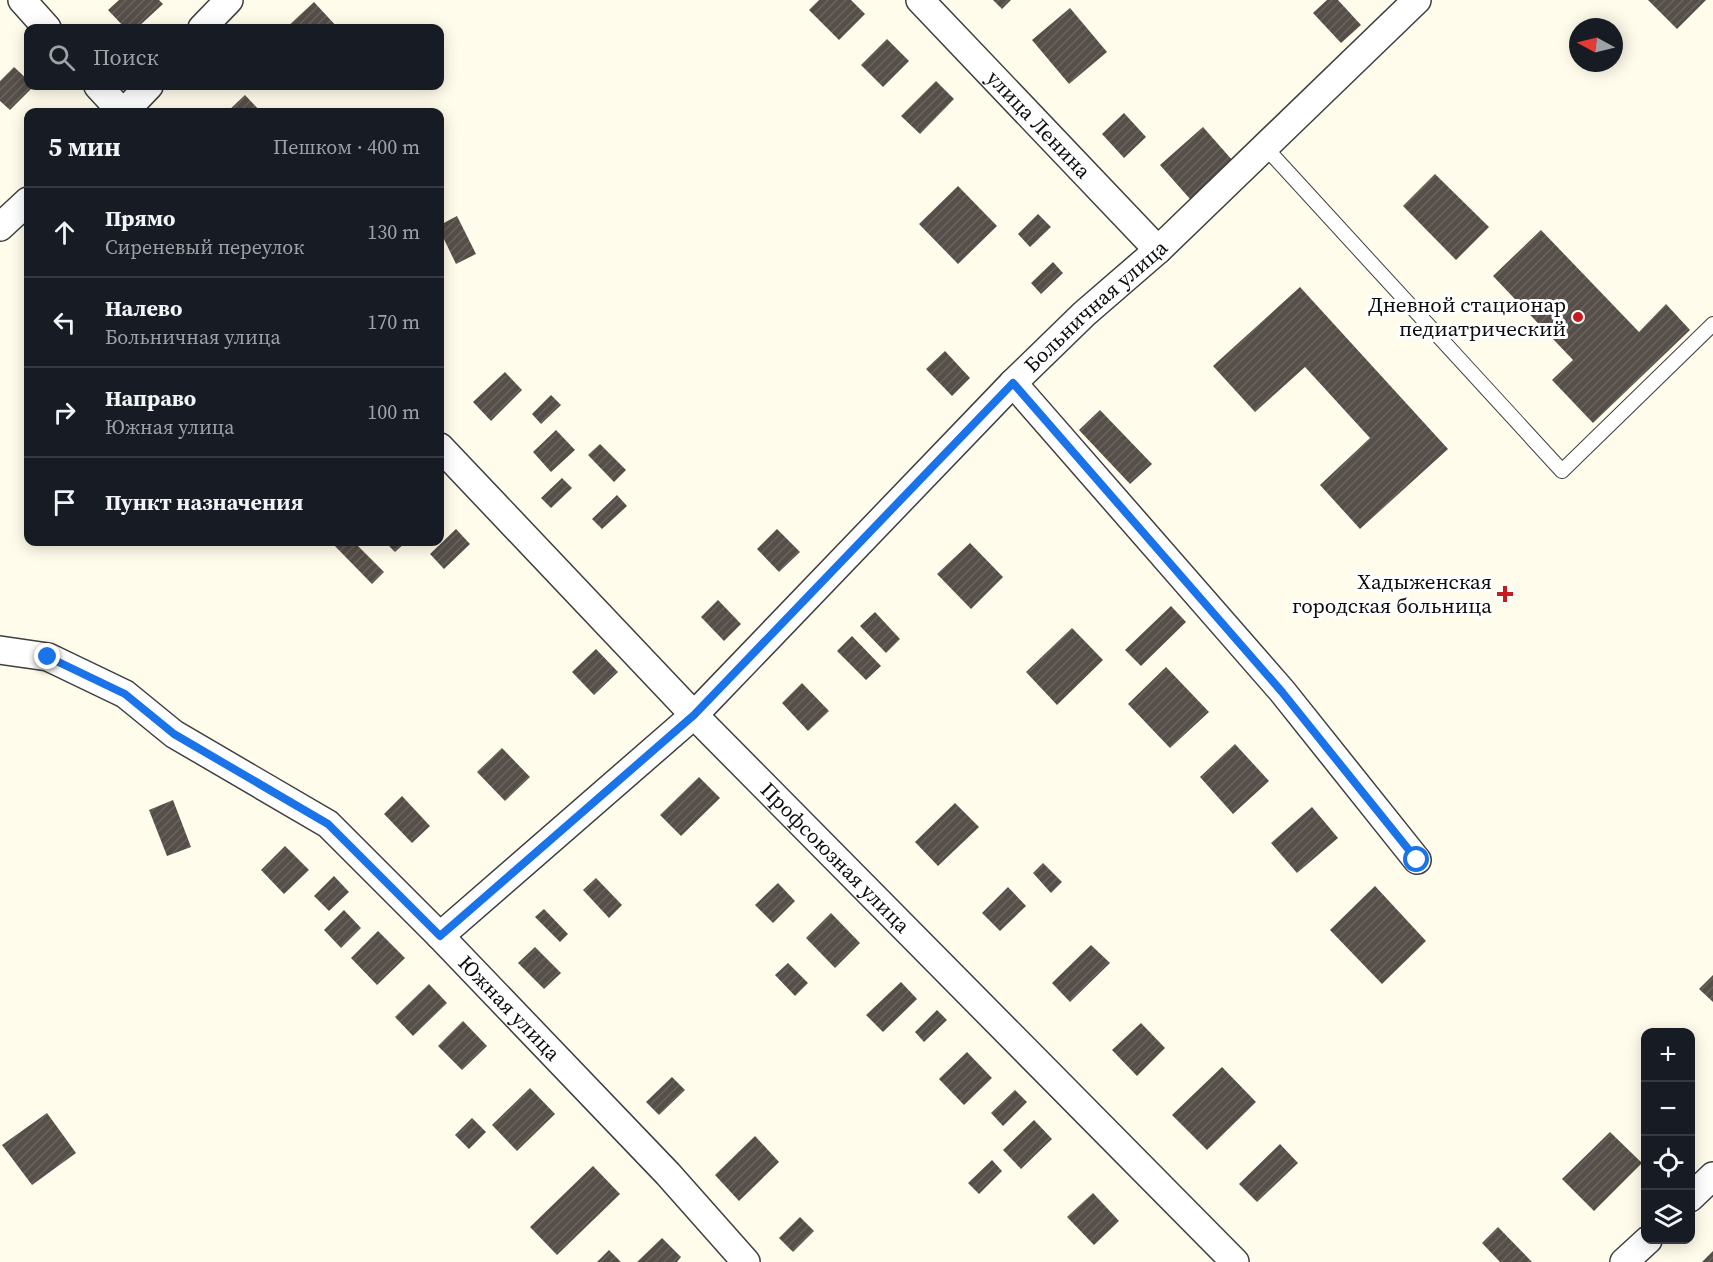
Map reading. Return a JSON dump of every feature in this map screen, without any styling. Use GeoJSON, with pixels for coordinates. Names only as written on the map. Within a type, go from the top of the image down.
{"type":"FeatureCollection","features":[{"type":"Feature","properties":{"kind":"street"},"geometry":{"type":"LineString","coordinates":[[22,0],[43,24]]}},
{"type":"Feature","properties":{"kind":"street"},"geometry":{"type":"LineString","coordinates":[[206,24],[229,0]]}},
{"type":"Feature","properties":{"kind":"street","name":"улица Ленина"},"geometry":{"type":"LineString","coordinates":[[920,0],[1158,250]]}},
{"type":"Feature","properties":{"kind":"street","name":"Больничная улица"},"geometry":{"type":"LineString","coordinates":[[440,936],[694,715],[1013,383],[1084,314],[1158,250],[1417,0]]}},
{"type":"Feature","properties":{"kind":"street"},"geometry":{"type":"LineString","coordinates":[[102,90],[119,108]]}},
{"type":"Feature","properties":{"kind":"street"},"geometry":{"type":"LineString","coordinates":[[127,108],[145,90]]}},
{"type":"Feature","properties":{"kind":"street"},"geometry":{"type":"LineString","coordinates":[[0,227],[24,205]]}},
{"type":"Feature","properties":{"kind":"street"},"geometry":{"type":"LineString","coordinates":[[1013,383],[1282,692],[1417,860]]}},
{"type":"Feature","properties":{"kind":"street","name":"Профсоюзная улица"},"geometry":{"type":"LineString","coordinates":[[444,451],[694,715],[1235,1262]]}},
{"type":"Feature","properties":{"kind":"street","name":"Южная улица"},"geometry":{"type":"LineString","coordinates":[[0,650],[48,657],[125,694],[174,734],[328,824],[440,936],[668,1174],[746,1262]]}},
{"type":"Feature","properties":{"kind":"street"},"geometry":{"type":"LineString","coordinates":[[1695,1193],[1713,1176]]}},
{"type":"Feature","properties":{"kind":"street"},"geometry":{"type":"LineString","coordinates":[[1624,1262],[1643,1244]]}},
{"type":"Feature","properties":{"kind":"lane"},"geometry":{"type":"LineString","coordinates":[[1265,147],[1562,471],[1713,324]]}},
{"type":"Feature","properties":{"kind":"building"},"geometry":{"type":"Polygon","coordinates":[[[119,0],[159,0],[163,4],[141,24],[121,24],[108,10],[119,0]]]}},
{"type":"Feature","properties":{"kind":"building"},"geometry":{"type":"Polygon","coordinates":[[[819,0],[851,0],[865,14],[839,40],[809,10],[819,0]]]}},
{"type":"Feature","properties":{"kind":"building"},"geometry":{"type":"Polygon","coordinates":[[[993,0],[1011,0],[1002,9],[993,0]]]}},
{"type":"Feature","properties":{"kind":"building"},"geometry":{"type":"Polygon","coordinates":[[[1327,0],[1338,0],[1361,25],[1341,43],[1313,13],[1327,0]]]}},
{"type":"Feature","properties":{"kind":"building"},"geometry":{"type":"Polygon","coordinates":[[[1648,0],[1706,0],[1677,29],[1648,0]]]}},
{"type":"Feature","properties":{"kind":"building"},"geometry":{"type":"Polygon","coordinates":[[[314,2],[334,24],[290,24],[314,2]]]}},
{"type":"Feature","properties":{"kind":"building"},"geometry":{"type":"Polygon","coordinates":[[[1070,8],[1107,52],[1069,84],[1032,40],[1070,8]]]}},
{"type":"Feature","properties":{"kind":"building"},"geometry":{"type":"Polygon","coordinates":[[[887,39],[909,61],[883,87],[861,65],[887,39]]]}},
{"type":"Feature","properties":{"kind":"building"},"geometry":{"type":"Polygon","coordinates":[[[14,67],[24,76],[24,90],[30,90],[10,110],[0,101],[0,81],[14,67]]]}},
{"type":"Feature","properties":{"kind":"building"},"geometry":{"type":"Polygon","coordinates":[[[936,81],[954,99],[920,134],[901,116],[936,81]]]}},
{"type":"Feature","properties":{"kind":"building"},"geometry":{"type":"Polygon","coordinates":[[[245,95],[257,108],[231,108],[245,95]]]}},
{"type":"Feature","properties":{"kind":"building"},"geometry":{"type":"Polygon","coordinates":[[[1124,113],[1146,137],[1124,158],[1102,134],[1124,113]]]}},
{"type":"Feature","properties":{"kind":"building"},"geometry":{"type":"Polygon","coordinates":[[[1203,127],[1233,161],[1190,199],[1160,165],[1203,127]]]}},
{"type":"Feature","properties":{"kind":"building"},"geometry":{"type":"Polygon","coordinates":[[[1435,174],[1489,227],[1456,260],[1403,206],[1435,174]]]}},
{"type":"Feature","properties":{"kind":"building"},"geometry":{"type":"Polygon","coordinates":[[[958,186],[997,226],[958,264],[919,224],[958,186]]]}},
{"type":"Feature","properties":{"kind":"building"},"geometry":{"type":"Polygon","coordinates":[[[1038,214],[1051,227],[1030,247],[1018,234],[1038,214]]]}},
{"type":"Feature","properties":{"kind":"building"},"geometry":{"type":"Polygon","coordinates":[[[457,216],[476,254],[456,264],[444,239],[444,223],[457,216]]]}},
{"type":"Feature","properties":{"kind":"building","name":"Дневной стационар педиатрический"},"geometry":{"type":"Polygon","coordinates":[[[1541,230],[1639,332],[1666,304],[1690,330],[1593,423],[1552,380],[1573,360],[1493,276],[1541,230]]]}},
{"type":"Feature","properties":{"kind":"building"},"geometry":{"type":"Polygon","coordinates":[[[1053,262],[1063,273],[1041,294],[1031,283],[1053,262]]]}},
{"type":"Feature","properties":{"kind":"building"},"geometry":{"type":"Polygon","coordinates":[[[1300,287],[1448,449],[1360,529],[1320,485],[1370,438],[1305,367],[1255,412],[1213,366],[1300,287]]]}},
{"type":"Feature","properties":{"kind":"building"},"geometry":{"type":"Polygon","coordinates":[[[945,351],[970,378],[952,396],[926,369],[945,351]]]}},
{"type":"Feature","properties":{"kind":"building"},"geometry":{"type":"Polygon","coordinates":[[[505,372],[522,390],[491,421],[473,402],[505,372]]]}},
{"type":"Feature","properties":{"kind":"building"},"geometry":{"type":"Polygon","coordinates":[[[551,395],[561,405],[541,424],[532,414],[551,395]]]}},
{"type":"Feature","properties":{"kind":"building"},"geometry":{"type":"Polygon","coordinates":[[[1100,410],[1152,464],[1130,484],[1079,430],[1100,410]]]}},
{"type":"Feature","properties":{"kind":"building"},"geometry":{"type":"Polygon","coordinates":[[[556,430],[575,450],[551,472],[533,452],[556,430]]]}},
{"type":"Feature","properties":{"kind":"building"},"geometry":{"type":"Polygon","coordinates":[[[600,444],[626,470],[614,482],[588,455],[600,444]]]}},
{"type":"Feature","properties":{"kind":"building"},"geometry":{"type":"Polygon","coordinates":[[[562,478],[572,488],[551,508],[541,498],[562,478]]]}},
{"type":"Feature","properties":{"kind":"building"},"geometry":{"type":"Polygon","coordinates":[[[617,495],[627,506],[602,529],[592,519],[617,495]]]}},
{"type":"Feature","properties":{"kind":"building"},"geometry":{"type":"Polygon","coordinates":[[[456,529],[470,544],[444,569],[430,554],[438,546],[444,546],[444,541],[456,529]]]}},
{"type":"Feature","properties":{"kind":"building"},"geometry":{"type":"Polygon","coordinates":[[[777,529],[800,552],[779,572],[757,549],[777,529]]]}},
{"type":"Feature","properties":{"kind":"building"},"geometry":{"type":"Polygon","coordinates":[[[970,543],[1003,577],[971,609],[937,574],[970,543]]]}},
{"type":"Feature","properties":{"kind":"building"},"geometry":{"type":"Polygon","coordinates":[[[335,546],[358,546],[384,572],[372,584],[335,546]]]}},
{"type":"Feature","properties":{"kind":"building"},"geometry":{"type":"Polygon","coordinates":[[[389,546],[402,546],[395,552],[389,546]]]}},
{"type":"Feature","properties":{"kind":"building"},"geometry":{"type":"Polygon","coordinates":[[[718,600],[741,624],[724,641],[701,617],[718,600]]]}},
{"type":"Feature","properties":{"kind":"building"},"geometry":{"type":"Polygon","coordinates":[[[1171,606],[1186,622],[1141,666],[1125,650],[1171,606]]]}},
{"type":"Feature","properties":{"kind":"building"},"geometry":{"type":"Polygon","coordinates":[[[875,612],[900,639],[886,653],[860,626],[875,612]]]}},
{"type":"Feature","properties":{"kind":"building"},"geometry":{"type":"Polygon","coordinates":[[[1072,628],[1103,660],[1057,705],[1026,672],[1072,628]]]}},
{"type":"Feature","properties":{"kind":"building"},"geometry":{"type":"Polygon","coordinates":[[[852,636],[881,666],[866,680],[837,651],[852,636]]]}},
{"type":"Feature","properties":{"kind":"building"},"geometry":{"type":"Polygon","coordinates":[[[596,649],[618,672],[594,695],[572,672],[596,649]]]}},
{"type":"Feature","properties":{"kind":"building"},"geometry":{"type":"Polygon","coordinates":[[[1166,667],[1209,712],[1170,748],[1128,704],[1166,667]]]}},
{"type":"Feature","properties":{"kind":"building"},"geometry":{"type":"Polygon","coordinates":[[[802,683],[829,711],[808,731],[782,703],[802,683]]]}},
{"type":"Feature","properties":{"kind":"building"},"geometry":{"type":"Polygon","coordinates":[[[1235,744],[1269,781],[1233,814],[1200,777],[1235,744]]]}},
{"type":"Feature","properties":{"kind":"building"},"geometry":{"type":"Polygon","coordinates":[[[502,748],[530,777],[505,801],[477,772],[502,748]]]}},
{"type":"Feature","properties":{"kind":"building"},"geometry":{"type":"Polygon","coordinates":[[[699,777],[720,798],[681,836],[660,815],[699,777]]]}},
{"type":"Feature","properties":{"kind":"building"},"geometry":{"type":"Polygon","coordinates":[[[402,796],[430,826],[412,843],[384,814],[402,796]]]}},
{"type":"Feature","properties":{"kind":"building"},"geometry":{"type":"Polygon","coordinates":[[[173,800],[191,847],[167,856],[149,810],[173,800]]]}},
{"type":"Feature","properties":{"kind":"building"},"geometry":{"type":"Polygon","coordinates":[[[955,803],[979,827],[938,866],[915,842],[955,803]]]}},
{"type":"Feature","properties":{"kind":"building"},"geometry":{"type":"Polygon","coordinates":[[[1312,807],[1338,838],[1297,873],[1271,843],[1312,807]]]}},
{"type":"Feature","properties":{"kind":"building"},"geometry":{"type":"Polygon","coordinates":[[[285,846],[309,870],[284,894],[261,870],[285,846]]]}},
{"type":"Feature","properties":{"kind":"building"},"geometry":{"type":"Polygon","coordinates":[[[1043,863],[1062,882],[1051,893],[1033,873],[1043,863]]]}},
{"type":"Feature","properties":{"kind":"building"},"geometry":{"type":"Polygon","coordinates":[[[334,876],[349,892],[329,911],[314,896],[334,876]]]}},
{"type":"Feature","properties":{"kind":"building"},"geometry":{"type":"Polygon","coordinates":[[[596,878],[622,905],[609,918],[583,890],[596,878]]]}},
{"type":"Feature","properties":{"kind":"building"},"geometry":{"type":"Polygon","coordinates":[[[778,883],[795,901],[773,923],[755,905],[778,883]]]}},
{"type":"Feature","properties":{"kind":"building"},"geometry":{"type":"Polygon","coordinates":[[[1375,886],[1426,941],[1382,984],[1330,930],[1375,886]]]}},
{"type":"Feature","properties":{"kind":"building"},"geometry":{"type":"Polygon","coordinates":[[[1008,887],[1026,906],[1000,931],[982,913],[1008,887]]]}},
{"type":"Feature","properties":{"kind":"building"},"geometry":{"type":"Polygon","coordinates":[[[544,909],[568,934],[560,942],[535,917],[544,909]]]}},
{"type":"Feature","properties":{"kind":"building"},"geometry":{"type":"Polygon","coordinates":[[[344,910],[361,928],[341,948],[324,930],[344,910]]]}},
{"type":"Feature","properties":{"kind":"building"},"geometry":{"type":"Polygon","coordinates":[[[831,913],[860,943],[835,968],[806,938],[831,913]]]}},
{"type":"Feature","properties":{"kind":"building"},"geometry":{"type":"Polygon","coordinates":[[[378,931],[405,958],[377,985],[351,958],[378,931]]]}},
{"type":"Feature","properties":{"kind":"building"},"geometry":{"type":"Polygon","coordinates":[[[1091,945],[1110,963],[1070,1002],[1052,983],[1091,945]]]}},
{"type":"Feature","properties":{"kind":"building"},"geometry":{"type":"Polygon","coordinates":[[[535,947],[561,973],[544,989],[518,963],[535,947]]]}},
{"type":"Feature","properties":{"kind":"building"},"geometry":{"type":"Polygon","coordinates":[[[788,963],[808,983],[795,996],[775,975],[788,963]]]}},
{"type":"Feature","properties":{"kind":"building"},"geometry":{"type":"Polygon","coordinates":[[[1713,975],[1713,1002],[1699,989],[1713,975]]]}},
{"type":"Feature","properties":{"kind":"building"},"geometry":{"type":"Polygon","coordinates":[[[901,982],[917,999],[883,1032],[866,1015],[901,982]]]}},
{"type":"Feature","properties":{"kind":"building"},"geometry":{"type":"Polygon","coordinates":[[[429,984],[447,1003],[413,1036],[395,1017],[429,984]]]}},
{"type":"Feature","properties":{"kind":"building"},"geometry":{"type":"Polygon","coordinates":[[[937,1010],[947,1020],[924,1042],[915,1032],[937,1010]]]}},
{"type":"Feature","properties":{"kind":"building"},"geometry":{"type":"Polygon","coordinates":[[[463,1021],[487,1046],[462,1070],[438,1046],[463,1021]]]}},
{"type":"Feature","properties":{"kind":"building"},"geometry":{"type":"Polygon","coordinates":[[[1141,1023],[1165,1048],[1137,1076],[1112,1050],[1141,1023]]]}},
{"type":"Feature","properties":{"kind":"building"},"geometry":{"type":"Polygon","coordinates":[[[967,1052],[992,1078],[964,1105],[939,1079],[967,1052]]]}},
{"type":"Feature","properties":{"kind":"building"},"geometry":{"type":"Polygon","coordinates":[[[1222,1067],[1256,1102],[1207,1150],[1172,1115],[1222,1067]]]}},
{"type":"Feature","properties":{"kind":"building"},"geometry":{"type":"Polygon","coordinates":[[[672,1077],[685,1090],[659,1115],[646,1102],[672,1077]]]}},
{"type":"Feature","properties":{"kind":"building"},"geometry":{"type":"Polygon","coordinates":[[[530,1088],[555,1114],[517,1151],[492,1125],[530,1088]]]}},
{"type":"Feature","properties":{"kind":"building"},"geometry":{"type":"Polygon","coordinates":[[[1015,1090],[1027,1102],[1003,1126],[991,1113],[1015,1090]]]}},
{"type":"Feature","properties":{"kind":"building"},"geometry":{"type":"Polygon","coordinates":[[[47,1113],[76,1153],[32,1185],[2,1145],[47,1113]]]}},
{"type":"Feature","properties":{"kind":"building"},"geometry":{"type":"Polygon","coordinates":[[[472,1118],[486,1132],[469,1149],[455,1135],[472,1118]]]}},
{"type":"Feature","properties":{"kind":"building"},"geometry":{"type":"Polygon","coordinates":[[[1034,1120],[1052,1139],[1021,1169],[1003,1150],[1034,1120]]]}},
{"type":"Feature","properties":{"kind":"building"},"geometry":{"type":"Polygon","coordinates":[[[1610,1132],[1641,1162],[1594,1211],[1562,1179],[1610,1132]]]}},
{"type":"Feature","properties":{"kind":"building"},"geometry":{"type":"Polygon","coordinates":[[[755,1136],[779,1162],[739,1201],[715,1175],[755,1136]]]}},
{"type":"Feature","properties":{"kind":"building"},"geometry":{"type":"Polygon","coordinates":[[[1280,1144],[1298,1163],[1257,1202],[1239,1184],[1280,1144]]]}},
{"type":"Feature","properties":{"kind":"building"},"geometry":{"type":"Polygon","coordinates":[[[992,1160],[1002,1171],[979,1194],[968,1183],[992,1160]]]}},
{"type":"Feature","properties":{"kind":"building"},"geometry":{"type":"Polygon","coordinates":[[[593,1166],[620,1194],[557,1255],[530,1227],[593,1166]]]}},
{"type":"Feature","properties":{"kind":"building"},"geometry":{"type":"Polygon","coordinates":[[[1093,1193],[1119,1221],[1094,1245],[1067,1217],[1093,1193]]]}},
{"type":"Feature","properties":{"kind":"building"},"geometry":{"type":"Polygon","coordinates":[[[800,1217],[814,1231],[793,1252],[779,1238],[800,1217]]]}},
{"type":"Feature","properties":{"kind":"building"},"geometry":{"type":"Polygon","coordinates":[[[1498,1227],[1532,1262],[1500,1262],[1482,1243],[1498,1227]]]}},
{"type":"Feature","properties":{"kind":"building"},"geometry":{"type":"Polygon","coordinates":[[[662,1238],[681,1257],[677,1262],[637,1262],[662,1238]]]}},
{"type":"Feature","properties":{"kind":"building"},"geometry":{"type":"Polygon","coordinates":[[[609,1250],[621,1262],[597,1262],[609,1250]]]}},
{"type":"Feature","properties":{"kind":"building"},"geometry":{"type":"Polygon","coordinates":[[[1713,1251],[1713,1262],[1702,1262],[1713,1251]]]}},
{"type":"Feature","properties":{"kind":"place","name":"Дневной стационар педиатрический"},"geometry":{"type":"Point","coordinates":[1578,317]}},
{"type":"Feature","properties":{"kind":"place","name":"Хадыженская городская больница"},"geometry":{"type":"Point","coordinates":[1505,594]}},
{"type":"Feature","properties":{"kind":"route"},"geometry":{"type":"LineString","coordinates":[[48,657],[125,694],[174,734],[328,824],[440,936],[694,715],[1013,383],[1282,692],[1417,860]]}}]}
